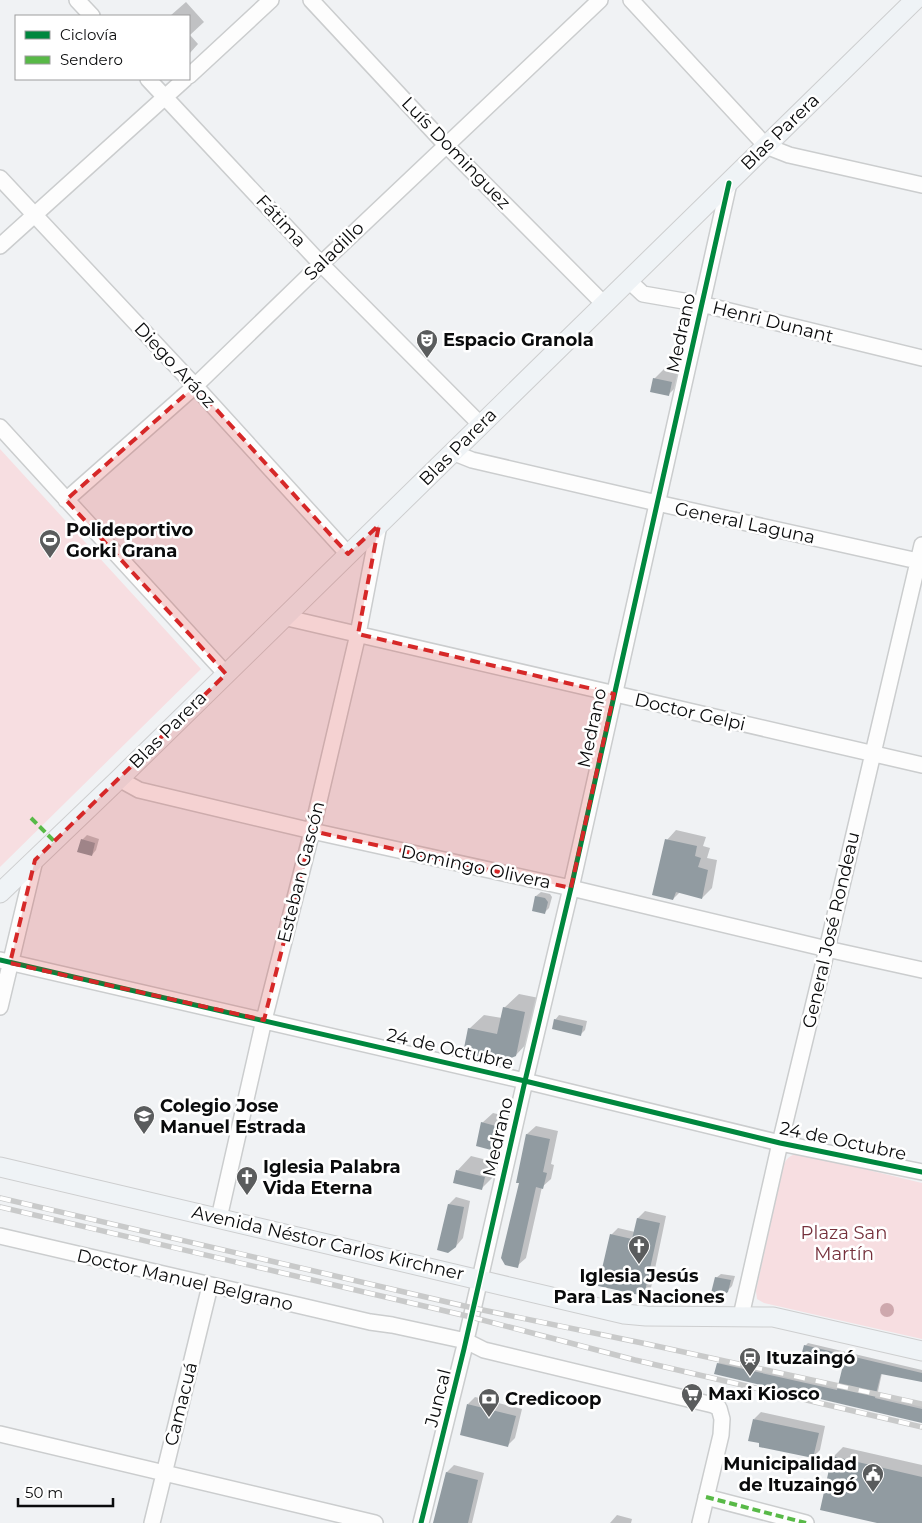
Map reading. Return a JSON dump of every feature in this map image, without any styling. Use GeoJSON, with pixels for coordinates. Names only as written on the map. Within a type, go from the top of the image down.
{"type":"FeatureCollection","features":[{"type":"Feature","properties":{"kind":"main road","name":"Blas Parera"},"geometry":{"type":"LineString","coordinates":[[0,893],[119,779],[915,0]]}},
{"type":"Feature","properties":{"kind":"main road","name":"Avenida Néstor Carlos Kirchner"},"geometry":{"type":"LineString","coordinates":[[0,1167],[624,1314],[646,1316],[773,1317],[922,1351]]}},
{"type":"Feature","properties":{"kind":"street"},"geometry":{"type":"LineString","coordinates":[[77,0],[91,15]]}},
{"type":"Feature","properties":{"kind":"street"},"geometry":{"type":"LineString","coordinates":[[190,75],[270,0]]}},
{"type":"Feature","properties":{"kind":"street","name":"Luís Dominguez"},"geometry":{"type":"LineString","coordinates":[[311,0],[446,145],[604,304]]}},
{"type":"Feature","properties":{"kind":"street","name":"Saladillo"},"geometry":{"type":"LineString","coordinates":[[66,500],[194,386],[600,0]]}},
{"type":"Feature","properties":{"kind":"street"},"geometry":{"type":"LineString","coordinates":[[631,0],[766,146],[789,154],[922,185]]}},
{"type":"Feature","properties":{"kind":"street","name":"Fátima"},"geometry":{"type":"LineString","coordinates":[[149,80],[321,264],[480,424]]}},
{"type":"Feature","properties":{"kind":"street"},"geometry":{"type":"LineString","coordinates":[[0,246],[184,80]]}},
{"type":"Feature","properties":{"kind":"street","name":"Diego Aráoz"},"geometry":{"type":"LineString","coordinates":[[0,178],[348,554]]}},
{"type":"Feature","properties":{"kind":"street","name":"Medrano"},"geometry":{"type":"LineString","coordinates":[[479,1279],[571,888],[729,182]]}},
{"type":"Feature","properties":{"kind":"street","name":"Henri Dunant"},"geometry":{"type":"LineString","coordinates":[[628,280],[643,294],[701,304],[922,358]]}},
{"type":"Feature","properties":{"kind":"street"},"geometry":{"type":"LineString","coordinates":[[0,428],[226,674]]}},
{"type":"Feature","properties":{"kind":"street","name":"General Laguna"},"geometry":{"type":"LineString","coordinates":[[452,452],[472,460],[657,504],[920,562]]}},
{"type":"Feature","properties":{"kind":"street","name":"Esteban Gascón"},"geometry":{"type":"LineString","coordinates":[[219,1218],[264,1020],[312,831],[358,634],[379,525]]}},
{"type":"Feature","properties":{"kind":"street","name":"General José Rondeau"},"geometry":{"type":"LineString","coordinates":[[741,1316],[780,1143],[920,562],[922,545]]}},
{"type":"Feature","properties":{"kind":"street","name":"Doctor Gelpi"},"geometry":{"type":"LineString","coordinates":[[283,617],[922,765]]}},
{"type":"Feature","properties":{"kind":"street","name":"Domingo Olivera"},"geometry":{"type":"LineString","coordinates":[[119,779],[139,790],[312,831],[571,888],[827,950],[922,970]]}},
{"type":"Feature","properties":{"kind":"street"},"geometry":{"type":"LineString","coordinates":[[0,1007],[5,962],[35,860]]}},
{"type":"Feature","properties":{"kind":"street","name":"24 de Octubre"},"geometry":{"type":"LineString","coordinates":[[5,962],[264,1020],[780,1143],[922,1172]]}},
{"type":"Feature","properties":{"kind":"street","name":"Doctor Manuel Belgrano"},"geometry":{"type":"LineString","coordinates":[[0,1236],[210,1286],[370,1322],[392,1325],[484,1350],[713,1405],[719,1408],[722,1419],[706,1497]]}},
{"type":"Feature","properties":{"kind":"street","name":"Juncal"},"geometry":{"type":"LineString","coordinates":[[421,1523],[465,1345],[479,1279]]}},
{"type":"Feature","properties":{"kind":"street","name":"Camacuá"},"geometry":{"type":"LineString","coordinates":[[152,1523],[210,1286]]}},
{"type":"Feature","properties":{"kind":"street"},"geometry":{"type":"LineString","coordinates":[[0,1434],[375,1523]]}},
{"type":"Feature","properties":{"kind":"street"},"geometry":{"type":"LineString","coordinates":[[700,1523],[706,1497],[806,1523]]}},
{"type":"Feature","properties":{"kind":"highlighted area"},"geometry":{"type":"Polygon","coordinates":[[[195,386],[348,554],[379,525],[358,634],[614,694],[571,888],[312,831],[264,1020],[10,963],[35,860],[226,674],[66,500],[195,386]]]}},
{"type":"Feature","properties":{"kind":"green space","name":"Polideportivo Gorki Grana"},"geometry":{"type":"Polygon","coordinates":[[[0,449],[201,669],[0,867],[0,449]]]}},
{"type":"Feature","properties":{"kind":"green space","name":"Plaza San Martín"},"geometry":{"type":"Polygon","coordinates":[[[802,1154],[922,1183],[922,1339],[764,1303],[757,1299],[756,1291],[782,1169],[790,1156],[802,1154]]]}},
{"type":"Feature","properties":{"kind":"shaded area"},"geometry":{"type":"Polygon","coordinates":[[[884,1303],[890,1303],[894,1310],[890,1317],[884,1317],[880,1313],[880,1307],[884,1303]]]}},
{"type":"Feature","properties":{"kind":"building"},"geometry":{"type":"Polygon","coordinates":[[[653,378],[672,382],[669,396],[650,392],[653,378]]]}},
{"type":"Feature","properties":{"kind":"building"},"geometry":{"type":"Polygon","coordinates":[[[81,839],[95,843],[92,856],[77,852],[81,839]]]}},
{"type":"Feature","properties":{"kind":"building"},"geometry":{"type":"Polygon","coordinates":[[[665,839],[697,846],[695,856],[701,858],[698,867],[708,870],[702,899],[676,892],[673,900],[652,895],[665,839]]]}},
{"type":"Feature","properties":{"kind":"building"},"geometry":{"type":"Polygon","coordinates":[[[535,896],[545,898],[548,902],[545,914],[532,911],[535,896]]]}},
{"type":"Feature","properties":{"kind":"building"},"geometry":{"type":"Polygon","coordinates":[[[503,1007],[525,1012],[516,1056],[504,1061],[463,1053],[468,1028],[497,1034],[503,1007]]]}},
{"type":"Feature","properties":{"kind":"building"},"geometry":{"type":"Polygon","coordinates":[[[554,1019],[583,1026],[581,1036],[552,1029],[554,1019]]]}},
{"type":"Feature","properties":{"kind":"building"},"geometry":{"type":"Polygon","coordinates":[[[481,1122],[496,1126],[491,1150],[476,1146],[481,1122]]]}},
{"type":"Feature","properties":{"kind":"building"},"geometry":{"type":"Polygon","coordinates":[[[526,1134],[550,1139],[543,1172],[547,1173],[543,1189],[536,1187],[518,1268],[505,1265],[501,1258],[519,1183],[516,1183],[526,1134]]]}},
{"type":"Feature","properties":{"kind":"building"},"geometry":{"type":"Polygon","coordinates":[[[456,1170],[485,1177],[482,1190],[453,1183],[456,1170]]]}},
{"type":"Feature","properties":{"kind":"building"},"geometry":{"type":"Polygon","coordinates":[[[448,1204],[464,1207],[456,1247],[448,1253],[437,1250],[448,1204]]]}},
{"type":"Feature","properties":{"kind":"building"},"geometry":{"type":"Polygon","coordinates":[[[637,1218],[660,1223],[644,1296],[598,1286],[610,1234],[632,1239],[637,1218]]]}},
{"type":"Feature","properties":{"kind":"building"},"geometry":{"type":"Polygon","coordinates":[[[715,1277],[731,1280],[728,1292],[721,1297],[710,1297],[715,1277]]]}},
{"type":"Feature","properties":{"kind":"building"},"geometry":{"type":"Polygon","coordinates":[[[804,1345],[922,1373],[922,1382],[881,1374],[875,1398],[922,1409],[922,1423],[714,1374],[717,1363],[837,1390],[843,1365],[801,1356],[804,1345]]]}},
{"type":"Feature","properties":{"kind":"building"},"geometry":{"type":"Polygon","coordinates":[[[467,1404],[516,1416],[508,1447],[460,1435],[467,1404]]]}},
{"type":"Feature","properties":{"kind":"building"},"geometry":{"type":"Polygon","coordinates":[[[753,1419],[819,1433],[813,1458],[759,1447],[759,1443],[748,1441],[753,1419]]]}},
{"type":"Feature","properties":{"kind":"building","name":"Municipalidad de Ituzaingó"},"geometry":{"type":"Polygon","coordinates":[[[832,1456],[922,1477],[922,1523],[877,1523],[820,1510],[832,1456]]]}},
{"type":"Feature","properties":{"kind":"building"},"geometry":{"type":"Polygon","coordinates":[[[446,1472],[478,1480],[468,1523],[433,1523],[446,1472]]]}},
{"type":"Feature","properties":{"kind":"railway"},"geometry":{"type":"LineString","coordinates":[[0,1198],[473,1308],[922,1404]]}},
{"type":"Feature","properties":{"kind":"railway"},"geometry":{"type":"LineString","coordinates":[[0,1207],[471,1317],[635,1360],[922,1427]]}},
{"type":"Feature","properties":{"kind":"marked path"},"geometry":{"type":"LineString","coordinates":[[31,818],[54,841]]}},
{"type":"Feature","properties":{"kind":"marked path"},"geometry":{"type":"LineString","coordinates":[[706,1497],[806,1523]]}},
{"type":"Feature","properties":{"kind":"cycle path"},"geometry":{"type":"LineString","coordinates":[[421,1523],[464,1349],[571,888],[729,183]]}},
{"type":"Feature","properties":{"kind":"cycle path"},"geometry":{"type":"LineString","coordinates":[[0,960],[525,1081],[780,1143],[922,1172]]}},
{"type":"Feature","properties":{"kind":"place","name":"Espacio Granola"},"geometry":{"type":"Point","coordinates":[427,359]}},
{"type":"Feature","properties":{"kind":"place","name":"Polideportivo Gorki Grana"},"geometry":{"type":"Point","coordinates":[50,559]}},
{"type":"Feature","properties":{"kind":"place","name":"Colegio Jose Manuel Estrada"},"geometry":{"type":"Point","coordinates":[144,1135]}},
{"type":"Feature","properties":{"kind":"place","name":"Iglesia Palabra Vida Eterna"},"geometry":{"type":"Point","coordinates":[247,1196]}},
{"type":"Feature","properties":{"kind":"place","name":"Iglesia Jesús Para Las Naciones"},"geometry":{"type":"Point","coordinates":[639,1265]}},
{"type":"Feature","properties":{"kind":"place","name":"Ituzaingó"},"geometry":{"type":"Point","coordinates":[750,1377]}},
{"type":"Feature","properties":{"kind":"place","name":"Maxi Kiosco"},"geometry":{"type":"Point","coordinates":[692,1413]}},
{"type":"Feature","properties":{"kind":"place","name":"Credicoop"},"geometry":{"type":"Point","coordinates":[489,1418]}},
{"type":"Feature","properties":{"kind":"place","name":"Municipalidad de Ituzaingó"},"geometry":{"type":"Point","coordinates":[873,1493]}}]}
